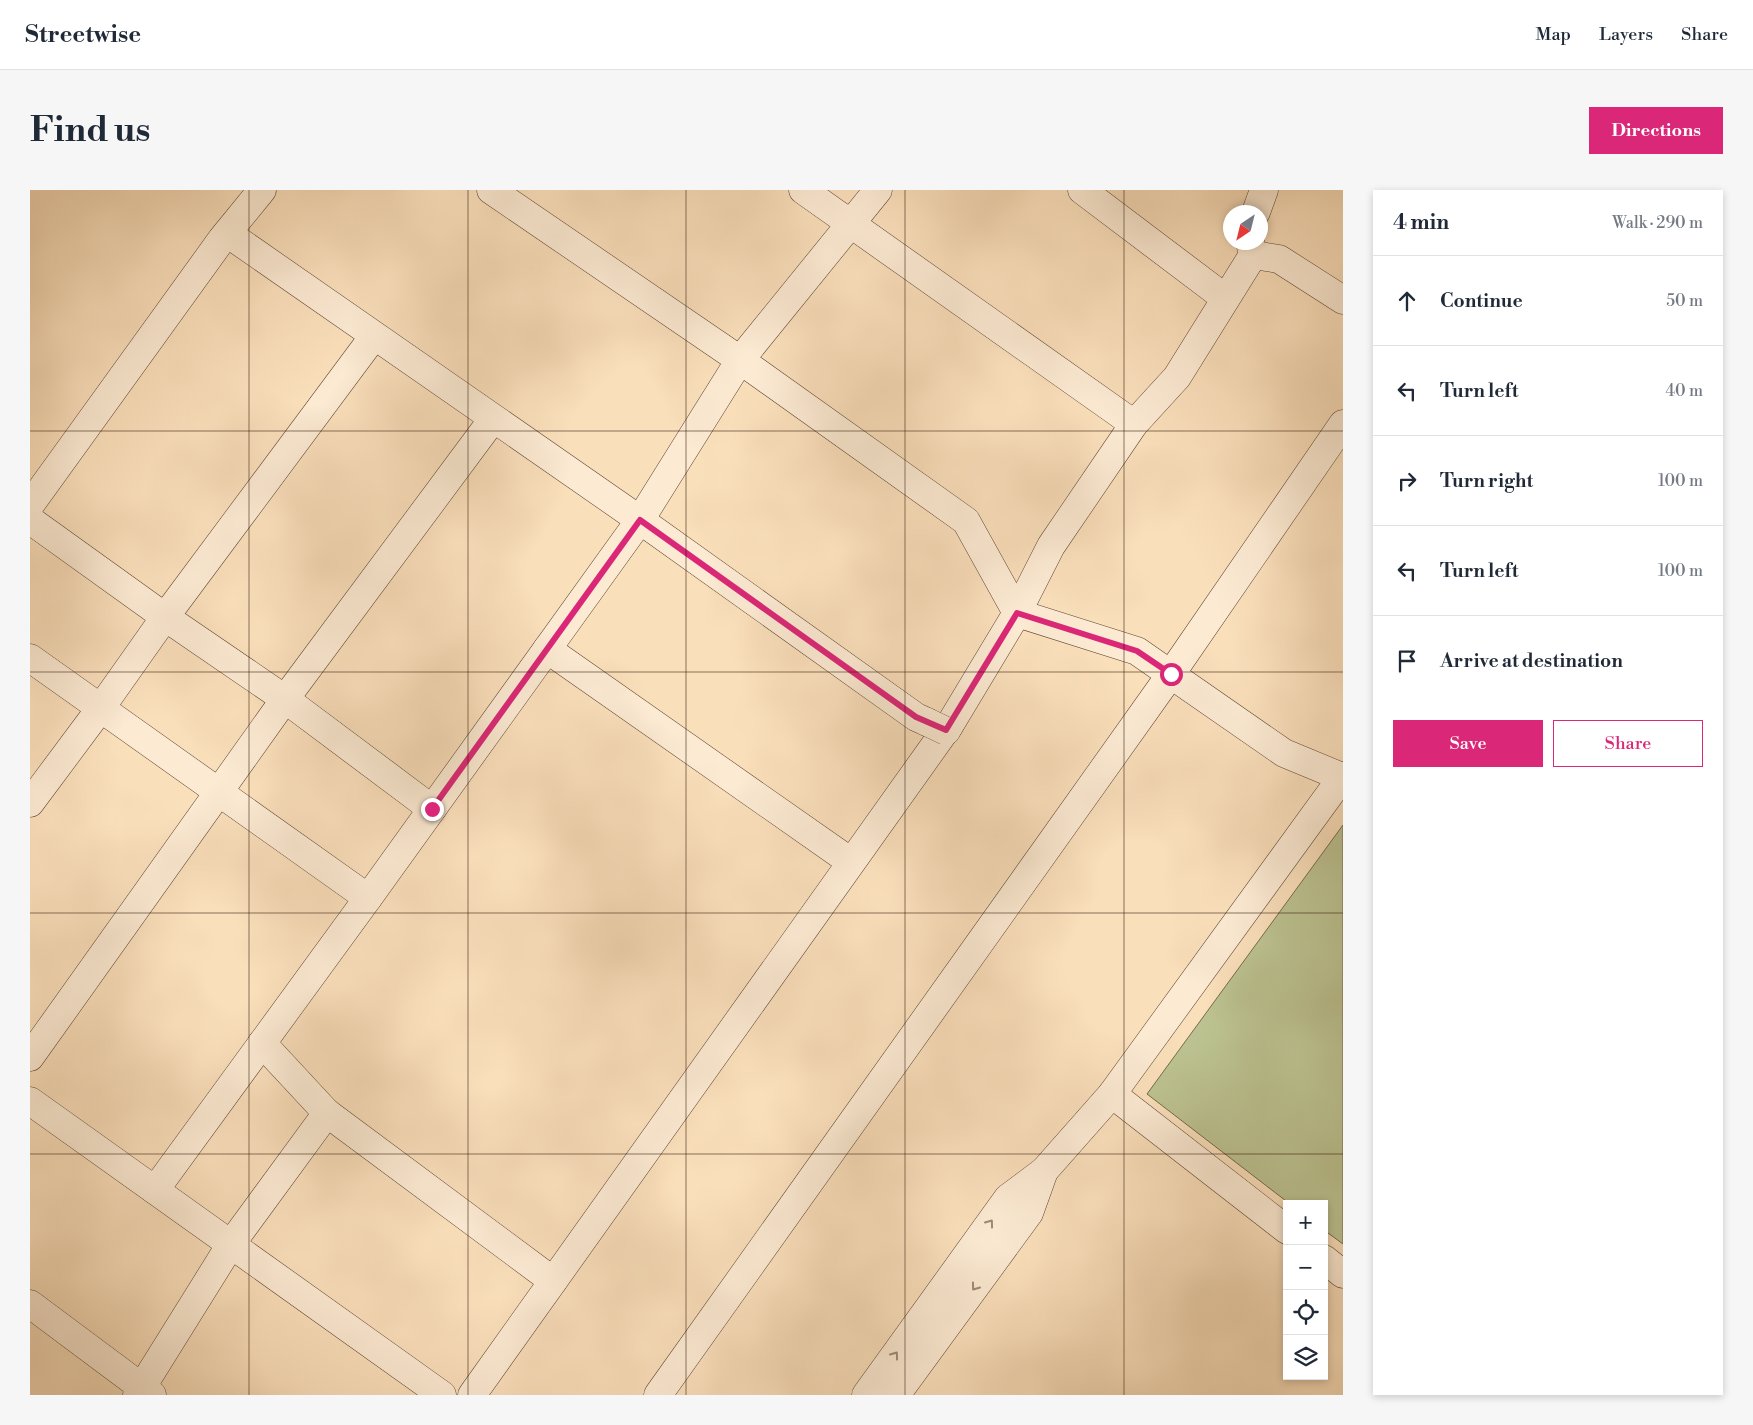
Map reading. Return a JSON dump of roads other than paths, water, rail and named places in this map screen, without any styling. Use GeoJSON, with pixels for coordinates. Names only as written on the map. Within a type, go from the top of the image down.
{"type":"FeatureCollection","features":[{"type":"Feature","properties":{"kind":"street"},"geometry":{"type":"LineString","coordinates":[[30,505],[227,233],[262,190]]}},
{"type":"Feature","properties":{"kind":"street"},"geometry":{"type":"LineString","coordinates":[[491,190],[740,360],[966,521],[1017,613],[1137,651],[1284,753],[1343,777],[1112,1094],[1044,1171],[1008,1198],[866,1395]]}},
{"type":"Feature","properties":{"kind":"street"},"geometry":{"type":"LineString","coordinates":[[803,190],[1134,424]]}},
{"type":"Feature","properties":{"kind":"street"},"geometry":{"type":"LineString","coordinates":[[155,1190],[640,520],[740,360],[878,190]]}},
{"type":"Feature","properties":{"kind":"street"},"geometry":{"type":"LineString","coordinates":[[1082,190],[1225,298]]}},
{"type":"Feature","properties":{"kind":"street"},"geometry":{"type":"LineString","coordinates":[[1259,205],[1264,190]]}},
{"type":"Feature","properties":{"kind":"street"},"geometry":{"type":"LineString","coordinates":[[227,233],[640,520],[916,717],[941,726]]}},
{"type":"Feature","properties":{"kind":"street"},"geometry":{"type":"LineString","coordinates":[[472,1395],[851,862],[1017,613],[1051,546],[1134,424],[1177,377],[1251,250]]}},
{"type":"Feature","properties":{"kind":"street"},"geometry":{"type":"LineString","coordinates":[[1255,250],[1279,259],[1343,300]]}},
{"type":"Feature","properties":{"kind":"street"},"geometry":{"type":"LineString","coordinates":[[30,803],[100,709],[165,616],[374,336]]}},
{"type":"Feature","properties":{"kind":"street"},"geometry":{"type":"LineString","coordinates":[[30,1057],[285,699],[493,419]]}},
{"type":"Feature","properties":{"kind":"street"},"geometry":{"type":"LineString","coordinates":[[658,1395],[1171,674],[1343,424]]}},
{"type":"Feature","properties":{"kind":"street"},"geometry":{"type":"LineString","coordinates":[[30,520],[285,699],[432,809]]}},
{"type":"Feature","properties":{"kind":"street"},"geometry":{"type":"LineString","coordinates":[[547,649],[851,862]]}},
{"type":"Feature","properties":{"kind":"street"},"geometry":{"type":"LineString","coordinates":[[30,658],[368,898]]}},
{"type":"Feature","properties":{"kind":"street"},"geometry":{"type":"LineString","coordinates":[[262,1043],[327,1113],[553,1281]]}},
{"type":"Feature","properties":{"kind":"street"},"geometry":{"type":"LineString","coordinates":[[1112,1094],[1283,1227]]}},
{"type":"Feature","properties":{"kind":"street"},"geometry":{"type":"LineString","coordinates":[[30,1100],[442,1395]]}},
{"type":"Feature","properties":{"kind":"street"},"geometry":{"type":"LineString","coordinates":[[30,1304],[143,1393],[232,1244],[327,1113]]}},
{"type":"Feature","properties":{"kind":"street"},"geometry":{"type":"LineString","coordinates":[[896,1395],[1028,1213],[1044,1171]]}},
{"type":"Feature","properties":{"kind":"street"},"geometry":{"type":"LineString","coordinates":[[1328,1262],[1343,1274]]}}]}
